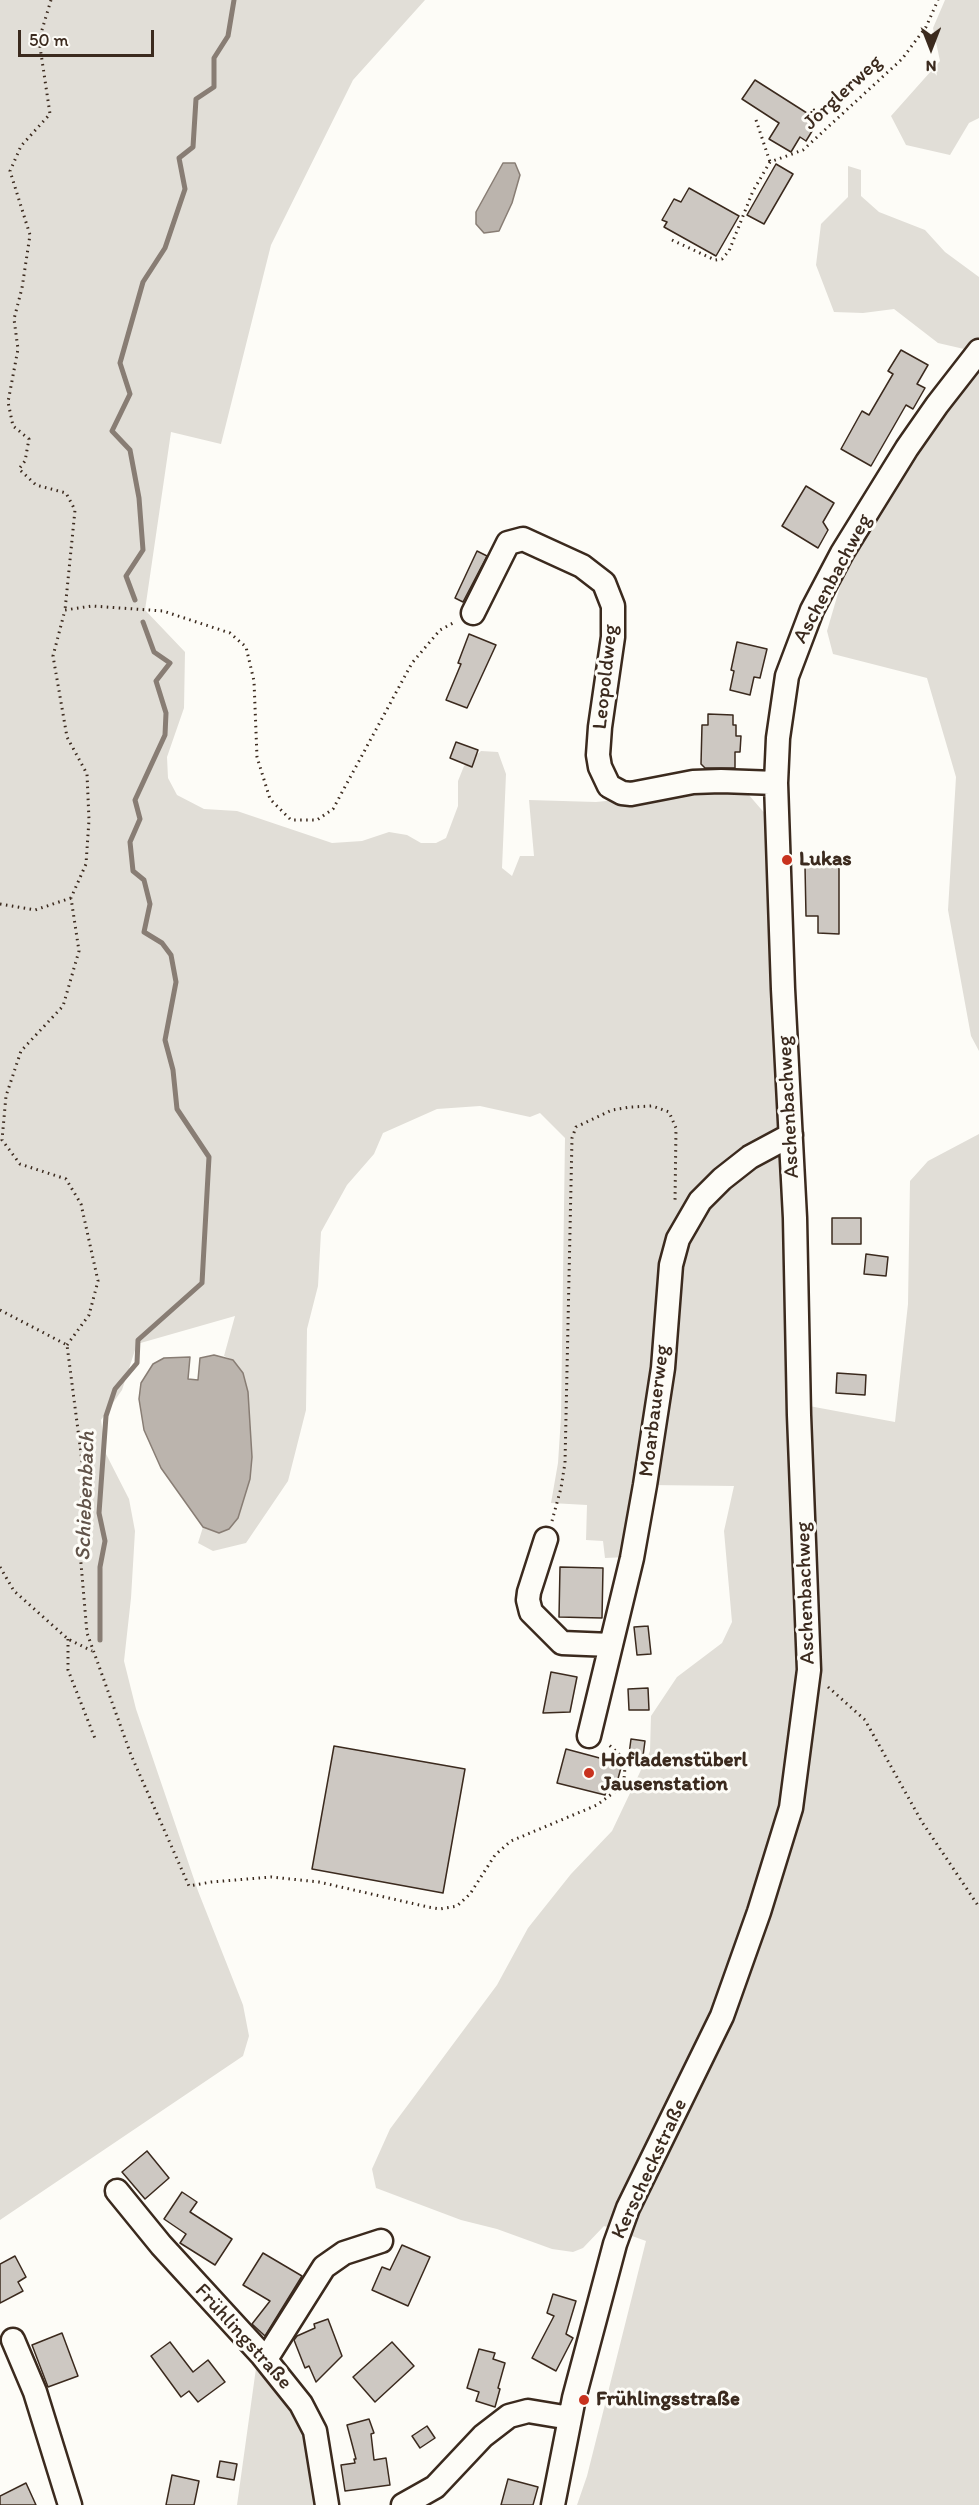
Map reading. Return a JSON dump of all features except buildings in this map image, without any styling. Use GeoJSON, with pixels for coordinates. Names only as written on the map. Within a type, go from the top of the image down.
{"type":"FeatureCollection","features":[{"type":"Feature","properties":{"kind":"street","name":"Aschenbachweg"},"geometry":{"type":"LineString","coordinates":[[759,1912],[791,1808],[809,1670],[791,1135],[781,959],[776,783],[778,738],[787,676],[812,610],[842,553],[907,448],[979,351]]}},
{"type":"Feature","properties":{"kind":"street","name":"Leopoldweg"},"geometry":{"type":"LineString","coordinates":[[473,613],[508,543],[524,539],[582,566],[604,583],[612,606],[613,637],[598,755],[600,767],[609,786],[622,793],[631,794],[693,783],[721,781],[776,783]]}},
{"type":"Feature","properties":{"kind":"street","name":"Moarbauerweg"},"geometry":{"type":"LineString","coordinates":[[589,1736],[632,1558],[663,1368],[671,1264],[678,1239],[700,1201],[722,1179],[750,1156],[791,1135]]}},
{"type":"Feature","properties":{"kind":"street"},"geometry":{"type":"LineString","coordinates":[[546,1539],[529,1592],[531,1612],[562,1643],[611,1645]]}},
{"type":"Feature","properties":{"kind":"street","name":"Kerscheckstraße"},"geometry":{"type":"LineString","coordinates":[[552,2505],[570,2418],[603,2284],[625,2217],[722,2016],[759,1912]]}},
{"type":"Feature","properties":{"kind":"street","name":"Frühlingstraße"},"geometry":{"type":"LineString","coordinates":[[117,2191],[177,2263],[291,2388],[310,2418],[315,2431],[328,2505]]}},
{"type":"Feature","properties":{"kind":"street"},"geometry":{"type":"LineString","coordinates":[[266,2359],[324,2267],[344,2253],[381,2241]]}},
{"type":"Feature","properties":{"kind":"street"},"geometry":{"type":"LineString","coordinates":[[13,2340],[35,2392],[70,2505]]}},
{"type":"Feature","properties":{"kind":"street"},"geometry":{"type":"LineString","coordinates":[[403,2505],[435,2487],[483,2436],[509,2416],[528,2411],[570,2418]]}},
{"type":"Feature","properties":{"kind":"path"},"geometry":{"type":"LineString","coordinates":[[51,0],[39,40],[50,114],[21,146],[10,171],[30,235],[22,288],[14,319],[18,349],[8,402],[13,426],[29,439],[25,461],[20,469],[36,485],[66,493],[75,510],[65,610],[53,656],[67,737],[87,774],[89,820],[86,864],[71,898],[79,951],[63,1006],[21,1051],[6,1096],[2,1140],[20,1164],[66,1179],[81,1203],[98,1281],[89,1315],[67,1345],[84,1469],[80,1552],[87,1633],[131,1755],[189,1886],[271,1876],[319,1882],[440,1909],[457,1906],[470,1894],[495,1855],[511,1841],[597,1805],[617,1790],[624,1779],[624,1762],[610,1745],[589,1736]]}},
{"type":"Feature","properties":{"kind":"path","name":"Jörglerweg"},"geometry":{"type":"LineString","coordinates":[[770,162],[803,150],[902,59],[926,27],[938,0]]}},
{"type":"Feature","properties":{"kind":"path"},"geometry":{"type":"LineString","coordinates":[[672,240],[715,260],[722,259],[729,251],[753,191],[770,162],[756,120]]}},
{"type":"Feature","properties":{"kind":"path"},"geometry":{"type":"LineString","coordinates":[[65,610],[92,606],[163,611],[230,633],[246,647],[254,681],[257,757],[270,799],[291,820],[317,820],[333,809],[412,663],[440,630],[473,613]]}},
{"type":"Feature","properties":{"kind":"path"},"geometry":{"type":"LineString","coordinates":[[0,904],[35,910],[71,898]]}},
{"type":"Feature","properties":{"kind":"path"},"geometry":{"type":"LineString","coordinates":[[546,1539],[561,1488],[565,1463],[572,1138],[576,1127],[612,1110],[651,1106],[669,1112],[676,1128],[675,1209],[677,1218],[684,1228]]}},
{"type":"Feature","properties":{"kind":"path"},"geometry":{"type":"LineString","coordinates":[[0,1310],[67,1345]]}},
{"type":"Feature","properties":{"kind":"path"},"geometry":{"type":"LineString","coordinates":[[0,1567],[14,1591],[68,1640],[93,1651]]}},
{"type":"Feature","properties":{"kind":"path"},"geometry":{"type":"LineString","coordinates":[[68,1640],[68,1670],[96,1741]]}},
{"type":"Feature","properties":{"kind":"path"},"geometry":{"type":"LineString","coordinates":[[809,1670],[864,1720],[922,1822],[979,1907]]}},
{"type":"Feature","properties":{"kind":"shaded area"},"geometry":{"type":"Polygon","coordinates":[[[0,0],[425,0],[353,80],[271,245],[221,444],[171,432],[145,610],[185,652],[184,708],[167,757],[168,778],[177,795],[204,809],[237,811],[332,843],[362,841],[389,832],[407,835],[421,843],[436,843],[446,838],[458,806],[458,781],[464,766],[481,751],[498,752],[506,774],[502,868],[512,876],[520,856],[534,856],[529,800],[596,802],[736,788],[748,794],[767,816],[779,1126],[685,1215],[628,1557],[605,1558],[603,1541],[586,1540],[587,1505],[551,1503],[558,1463],[561,1417],[565,1138],[540,1113],[530,1117],[480,1106],[437,1109],[383,1133],[374,1154],[347,1185],[321,1232],[318,1286],[307,1329],[306,1410],[288,1481],[246,1543],[213,1551],[198,1543],[203,1527],[220,1533],[238,1518],[250,1479],[252,1457],[248,1392],[243,1373],[233,1360],[224,1356],[235,1316],[137,1344],[122,1390],[101,1420],[106,1454],[129,1499],[135,1531],[124,1661],[136,1709],[198,1891],[243,2005],[249,2036],[243,2056],[0,2220],[0,0]]]}},
{"type":"Feature","properties":{"kind":"shaded area"},"geometry":{"type":"Polygon","coordinates":[[[945,0],[979,0],[979,118],[969,123],[950,155],[906,145],[891,116],[940,61],[933,28],[945,0]]]}},
{"type":"Feature","properties":{"kind":"shaded area"},"geometry":{"type":"Polygon","coordinates":[[[503,163],[515,163],[520,175],[512,203],[499,231],[484,233],[476,224],[476,212],[503,163]]]}},
{"type":"Feature","properties":{"kind":"shaded area"},"geometry":{"type":"Polygon","coordinates":[[[848,166],[861,170],[861,196],[879,212],[925,230],[945,252],[979,277],[979,1051],[971,1036],[948,910],[956,777],[927,678],[833,654],[827,631],[848,559],[877,508],[974,374],[964,349],[938,343],[894,309],[863,313],[834,312],[816,265],[821,224],[848,197],[848,166]]]}},
{"type":"Feature","properties":{"kind":"shaded area"},"geometry":{"type":"Polygon","coordinates":[[[979,1134],[979,2505],[577,2505],[587,2476],[646,2241],[604,2226],[583,2248],[573,2252],[552,2249],[497,2229],[461,2220],[376,2188],[372,2169],[390,2129],[497,1985],[528,1928],[571,1874],[612,1831],[650,1751],[651,1716],[677,1677],[722,1643],[732,1622],[724,1531],[734,1486],[650,1485],[676,1265],[703,1204],[777,1150],[784,1158],[793,1403],[895,1422],[908,1304],[910,1181],[928,1161],[979,1134]]]}},
{"type":"Feature","properties":{"kind":"shaded area"},"geometry":{"type":"Polygon","coordinates":[[[214,1355],[233,1360],[243,1373],[248,1392],[252,1457],[250,1479],[238,1518],[229,1529],[219,1533],[203,1527],[161,1468],[144,1430],[139,1399],[141,1383],[153,1364],[164,1358],[190,1357],[188,1379],[198,1380],[200,1358],[214,1355]]]}},
{"type":"Feature","properties":{"kind":"shaded area"},"geometry":{"type":"Polygon","coordinates":[[[257,2361],[298,2406],[322,2505],[237,2505],[257,2361]]]}},
{"type":"Feature","properties":{"kind":"waterway","name":"Schiebenbach"},"geometry":{"type":"LineString","coordinates":[[135,600],[126,576],[143,550],[139,498],[130,450],[112,431],[130,394],[120,363],[143,282],[165,248],[185,189],[179,158],[193,147],[196,99],[214,87],[214,58],[228,36],[234,0]]}},
{"type":"Feature","properties":{"kind":"waterway","name":"Schiebenbach"},"geometry":{"type":"LineString","coordinates":[[100,1640],[100,1567],[105,1541],[99,1513],[106,1416],[115,1389],[137,1363],[138,1340],[202,1283],[209,1157],[177,1109],[173,1070],[165,1040],[176,982],[171,955],[162,943],[144,932],[150,904],[144,880],[133,871],[130,842],[140,819],[135,800],[165,735],[166,713],[156,681],[170,663],[154,652],[143,622]]}},
{"type":"Feature","properties":{"kind":"place","name":"Lukas"},"geometry":{"type":"Point","coordinates":[787,860]}},
{"type":"Feature","properties":{"kind":"place","name":"Hofladenstüberl Jausenstation"},"geometry":{"type":"Point","coordinates":[589,1773]}},
{"type":"Feature","properties":{"kind":"place","name":"Frühlingsstraße"},"geometry":{"type":"Point","coordinates":[584,2400]}}]}
